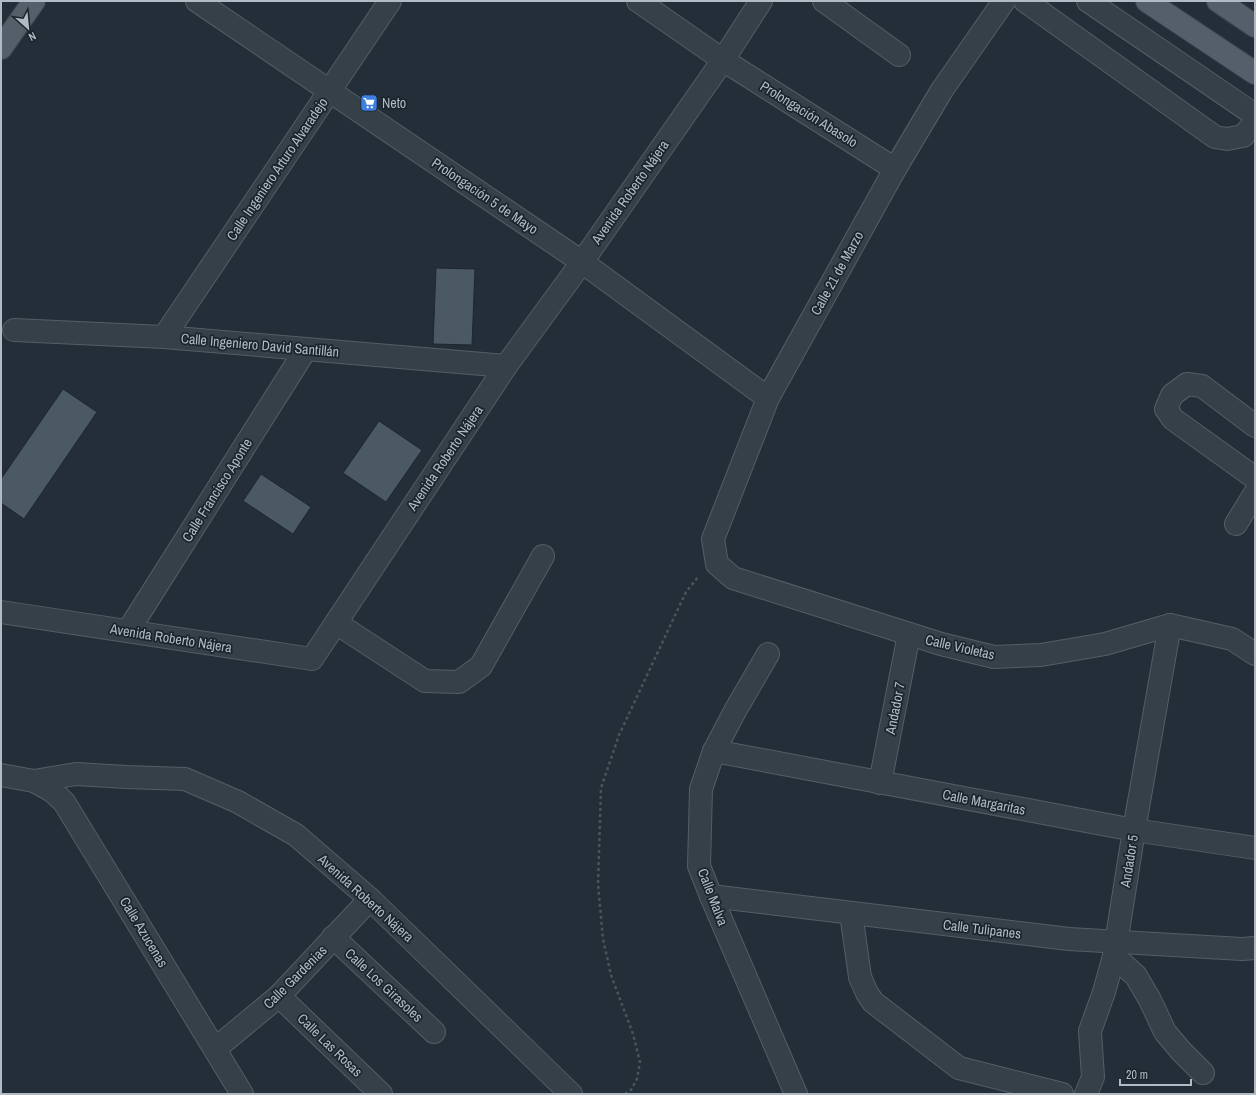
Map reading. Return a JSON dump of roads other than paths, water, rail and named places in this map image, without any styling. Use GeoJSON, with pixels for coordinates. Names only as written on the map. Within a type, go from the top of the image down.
{"type":"FeatureCollection","features":[{"type":"Feature","properties":{"kind":"main road"},"geometry":{"type":"LineString","coordinates":[[1,48],[34,1]]}},
{"type":"Feature","properties":{"kind":"main road"},"geometry":{"type":"LineString","coordinates":[[1147,1],[1255,73]]}},
{"type":"Feature","properties":{"kind":"main road"},"geometry":{"type":"LineString","coordinates":[[1218,1],[1255,26]]}},
{"type":"Feature","properties":{"kind":"street","name":"Prolongación 5 de Mayo"},"geometry":{"type":"LineString","coordinates":[[197,1],[582,262],[768,398]]}},
{"type":"Feature","properties":{"kind":"street","name":"Calle Ingeniero Arturo Alvaradejo"},"geometry":{"type":"LineString","coordinates":[[164,337],[390,1]]}},
{"type":"Feature","properties":{"kind":"street","name":"Prolongación Abasolo"},"geometry":{"type":"LineString","coordinates":[[638,1],[723,60],[895,169]]}},
{"type":"Feature","properties":{"kind":"street","name":"Avenida Roberto Nájera"},"geometry":{"type":"LineString","coordinates":[[1,612],[312,659],[506,366],[582,262],[723,60],[761,1]]}},
{"type":"Feature","properties":{"kind":"street"},"geometry":{"type":"LineString","coordinates":[[824,1],[899,55]]}},
{"type":"Feature","properties":{"kind":"street","name":"Calle 21 de Marzo"},"geometry":{"type":"LineString","coordinates":[[717,564],[713,538],[768,398],[895,169],[942,90],[1004,1]]}},
{"type":"Feature","properties":{"kind":"street"},"geometry":{"type":"LineString","coordinates":[[1025,1],[1215,137],[1227,139],[1243,136],[1255,123]]}},
{"type":"Feature","properties":{"kind":"street"},"geometry":{"type":"LineString","coordinates":[[1088,1],[1255,115]]}},
{"type":"Feature","properties":{"kind":"street","name":"Calle Ingeniero David Santillán"},"geometry":{"type":"LineString","coordinates":[[14,330],[164,337],[506,366]]}},
{"type":"Feature","properties":{"kind":"street","name":"Calle Francisco Aponte"},"geometry":{"type":"LineString","coordinates":[[128,631],[306,349]]}},
{"type":"Feature","properties":{"kind":"street"},"geometry":{"type":"LineString","coordinates":[[1255,426],[1202,386],[1187,384],[1172,394],[1166,409],[1173,419],[1255,478]]}},
{"type":"Feature","properties":{"kind":"street"},"geometry":{"type":"LineString","coordinates":[[1236,524],[1255,493]]}},
{"type":"Feature","properties":{"kind":"street"},"geometry":{"type":"LineString","coordinates":[[336,623],[425,681],[459,682],[481,666],[543,556]]}},
{"type":"Feature","properties":{"kind":"street","name":"Calle Violetas"},"geometry":{"type":"LineString","coordinates":[[717,564],[733,578],[941,644],[994,657],[1041,655],[1105,644],[1170,625],[1232,639],[1255,654]]}},
{"type":"Feature","properties":{"kind":"street","name":"Andador 5"},"geometry":{"type":"LineString","coordinates":[[1086,1094],[1093,1077],[1090,1030],[1104,992],[1115,949],[1170,625]]}},
{"type":"Feature","properties":{"kind":"street","name":"Andador 7"},"geometry":{"type":"LineString","coordinates":[[880,783],[908,634]]}},
{"type":"Feature","properties":{"kind":"street","name":"Calle Malva"},"geometry":{"type":"LineString","coordinates":[[768,654],[714,751],[702,789],[699,866],[796,1094]]}},
{"type":"Feature","properties":{"kind":"street","name":"Calle Margaritas"},"geometry":{"type":"LineString","coordinates":[[714,751],[1134,830],[1255,848]]}},
{"type":"Feature","properties":{"kind":"street","name":"Avenida Roberto Nájera"},"geometry":{"type":"LineString","coordinates":[[1,775],[34,781],[76,774],[185,779],[238,802],[296,835],[370,899],[571,1094]]}},
{"type":"Feature","properties":{"kind":"street","name":"Calle Azucenas"},"geometry":{"type":"LineString","coordinates":[[34,781],[52,791],[64,802],[242,1094]]}},
{"type":"Feature","properties":{"kind":"street","name":"Calle Tulipanes"},"geometry":{"type":"LineString","coordinates":[[711,896],[1069,939],[1115,949],[1255,948]]}},
{"type":"Feature","properties":{"kind":"street","name":"Calle Gardenias"},"geometry":{"type":"LineString","coordinates":[[215,1049],[279,996],[370,899]]}},
{"type":"Feature","properties":{"kind":"street"},"geometry":{"type":"LineString","coordinates":[[852,913],[860,977],[873,1002],[959,1068],[1062,1094]]}},
{"type":"Feature","properties":{"kind":"street","name":"Calle Los Girasoles"},"geometry":{"type":"LineString","coordinates":[[333,937],[434,1032]]}},
{"type":"Feature","properties":{"kind":"street"},"geometry":{"type":"LineString","coordinates":[[1115,949],[1136,976],[1150,1000],[1165,1032],[1203,1073]]}},
{"type":"Feature","properties":{"kind":"street","name":"Calle Las Rosas"},"geometry":{"type":"LineString","coordinates":[[279,996],[381,1094]]}},
{"type":"Feature","properties":{"kind":"place","name":"Neto"},"geometry":{"type":"Point","coordinates":[369,103]}}]}
